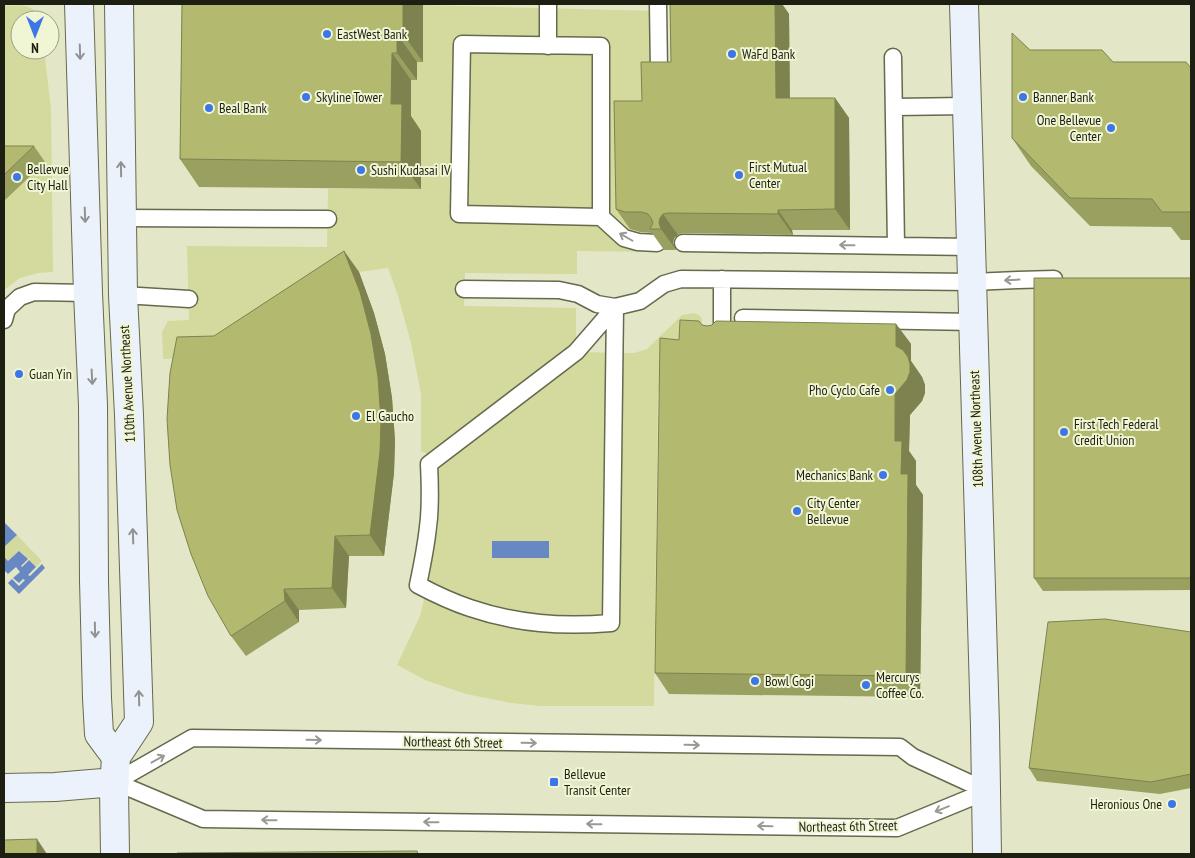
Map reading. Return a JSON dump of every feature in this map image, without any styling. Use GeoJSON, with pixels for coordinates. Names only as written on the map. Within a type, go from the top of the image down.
{"type":"FeatureCollection","features":[{"type":"Feature","properties":{"kind":"street"},"geometry":{"type":"LineString","coordinates":[[79,4],[93,405],[96,688],[99,734],[115,774],[115,854]]}},
{"type":"Feature","properties":{"kind":"street","name":"110th Avenue Northeast"},"geometry":{"type":"LineString","coordinates":[[115,774],[140,722],[123,295],[119,4]]}},
{"type":"Feature","properties":{"kind":"street","name":"108th Avenue Northeast"},"geometry":{"type":"LineString","coordinates":[[964,4],[987,791],[987,854]]}},
{"type":"Feature","properties":{"kind":"street"},"geometry":{"type":"LineString","coordinates":[[88,293],[103,307],[108,354],[126,371]]}},
{"type":"Feature","properties":{"kind":"street","name":"Northeast 6th Street"},"geometry":{"type":"LineString","coordinates":[[4,788],[55,787],[115,774]]}},
{"type":"Feature","properties":{"kind":"lane"},"geometry":{"type":"LineString","coordinates":[[548,4],[548,46]]}},
{"type":"Feature","properties":{"kind":"lane"},"geometry":{"type":"LineString","coordinates":[[658,4],[659,71]]}},
{"type":"Feature","properties":{"kind":"lane"},"geometry":{"type":"LineString","coordinates":[[601,217],[601,46],[462,44],[459,214],[601,217],[624,238],[638,242],[657,243]]}},
{"type":"Feature","properties":{"kind":"lane"},"geometry":{"type":"LineString","coordinates":[[893,57],[896,246]]}},
{"type":"Feature","properties":{"kind":"lane"},"geometry":{"type":"LineString","coordinates":[[894,107],[967,106]]}},
{"type":"Feature","properties":{"kind":"lane"},"geometry":{"type":"LineString","coordinates":[[122,218],[328,219]]}},
{"type":"Feature","properties":{"kind":"lane"},"geometry":{"type":"LineString","coordinates":[[682,243],[971,247]]}},
{"type":"Feature","properties":{"kind":"lane"},"geometry":{"type":"LineString","coordinates":[[464,289],[559,290],[578,294],[597,304],[615,307],[640,301],[664,284],[681,279],[972,282],[1064,279]]}},
{"type":"Feature","properties":{"kind":"lane"},"geometry":{"type":"LineString","coordinates":[[722,279],[722,337]]}},
{"type":"Feature","properties":{"kind":"lane"},"geometry":{"type":"LineString","coordinates":[[5,313],[20,297],[34,292],[88,293]]}},
{"type":"Feature","properties":{"kind":"lane"},"geometry":{"type":"LineString","coordinates":[[123,295],[189,299]]}},
{"type":"Feature","properties":{"kind":"lane"},"geometry":{"type":"LineString","coordinates":[[615,307],[611,624],[554,625],[526,622],[470,608],[443,598],[418,585],[428,525],[430,495],[429,464],[576,352],[615,307]]}},
{"type":"Feature","properties":{"kind":"lane"},"geometry":{"type":"LineString","coordinates":[[743,318],[973,322]]}},
{"type":"Feature","properties":{"kind":"lane","name":"Northeast 6th Street"},"geometry":{"type":"LineString","coordinates":[[115,774],[192,738],[900,747],[913,757],[987,791]]}},
{"type":"Feature","properties":{"kind":"lane","name":"Northeast 6th Street"},"geometry":{"type":"LineString","coordinates":[[115,774],[203,819],[897,828],[987,791]]}},
{"type":"Feature","properties":{"kind":"green space"},"geometry":{"type":"Polygon","coordinates":[[[423,5],[658,11],[660,83],[628,122],[630,233],[656,233],[657,252],[577,251],[577,274],[465,273],[464,306],[576,308],[576,352],[634,353],[647,349],[682,315],[694,313],[702,319],[701,338],[673,394],[658,393],[654,706],[540,706],[511,703],[466,694],[425,680],[397,665],[420,616],[429,578],[438,528],[439,460],[421,451],[421,394],[411,343],[388,268],[359,272],[228,356],[163,359],[162,332],[168,321],[189,320],[187,246],[327,247],[328,189],[421,189],[411,131],[411,80],[417,80],[417,62],[423,61],[423,5]]]}},
{"type":"Feature","properties":{"kind":"green space"},"geometry":{"type":"Polygon","coordinates":[[[4,6],[25,6],[34,10],[10,10],[10,60],[45,60],[51,108],[53,272],[38,273],[20,278],[4,290],[4,6]]]}},
{"type":"Feature","properties":{"kind":"green space"},"geometry":{"type":"Polygon","coordinates":[[[17,535],[42,561],[36,567],[20,551],[8,561],[4,557],[4,547],[17,535]]]}},
{"type":"Feature","properties":{"kind":"water"},"geometry":{"type":"Polygon","coordinates":[[[4,522],[17,535],[4,547],[4,522]]]}},
{"type":"Feature","properties":{"kind":"water"},"geometry":{"type":"Polygon","coordinates":[[[492,541],[549,541],[549,558],[492,558],[492,541]]]}},
{"type":"Feature","properties":{"kind":"water"},"geometry":{"type":"Polygon","coordinates":[[[19,551],[28,559],[22,567],[29,560],[36,567],[28,575],[30,576],[42,564],[45,568],[19,594],[8,583],[12,579],[19,586],[25,580],[23,579],[19,583],[13,578],[20,572],[16,567],[8,574],[4,570],[4,557],[8,561],[19,551]]]}},
{"type":"Feature","properties":{"kind":"building","name":"Skyline Tower"},"geometry":{"type":"Polygon","coordinates":[[[182,4],[403,4],[403,34],[397,34],[397,53],[392,53],[391,104],[402,104],[401,162],[180,159],[182,4]]]}},
{"type":"Feature","properties":{"kind":"building","name":"First Mutual Center"},"geometry":{"type":"Polygon","coordinates":[[[670,4],[775,4],[776,98],[835,98],[835,209],[778,210],[778,214],[668,213],[663,214],[660,218],[661,229],[650,229],[653,223],[648,214],[625,212],[616,209],[614,101],[642,101],[641,62],[671,62],[670,4]]]}},
{"type":"Feature","properties":{"kind":"building","name":"One Bellevue Center"},"geometry":{"type":"Polygon","coordinates":[[[1012,33],[1030,50],[1102,50],[1113,62],[1186,62],[1191,68],[1191,212],[1162,212],[1152,199],[1070,198],[1012,138],[1012,33]]]}},
{"type":"Feature","properties":{"kind":"building"},"geometry":{"type":"Polygon","coordinates":[[[4,146],[34,146],[4,175],[4,146]]]}},
{"type":"Feature","properties":{"kind":"building"},"geometry":{"type":"Polygon","coordinates":[[[344,251],[360,292],[371,334],[378,377],[381,421],[380,452],[370,535],[335,536],[332,588],[284,589],[285,601],[231,636],[208,596],[191,554],[177,510],[170,465],[167,419],[170,373],[177,337],[214,336],[344,251]]]}},
{"type":"Feature","properties":{"kind":"building"},"geometry":{"type":"Polygon","coordinates":[[[1034,278],[1191,278],[1191,578],[1034,578],[1034,278]]]}},
{"type":"Feature","properties":{"kind":"building","name":"City Center Bellevue"},"geometry":{"type":"Polygon","coordinates":[[[680,320],[699,321],[702,325],[707,326],[712,325],[716,321],[896,324],[896,346],[903,350],[910,364],[907,380],[895,394],[895,441],[902,441],[901,474],[908,474],[906,676],[655,673],[660,338],[679,340],[680,320]]]}},
{"type":"Feature","properties":{"kind":"building"},"geometry":{"type":"Polygon","coordinates":[[[1105,619],[1191,632],[1191,774],[1151,782],[1029,768],[1048,622],[1105,619]]]}},
{"type":"Feature","properties":{"kind":"building"},"geometry":{"type":"Polygon","coordinates":[[[37,839],[37,854],[4,854],[4,840],[37,839]]]}},
{"type":"Feature","properties":{"kind":"building"},"geometry":{"type":"Polygon","coordinates":[[[417,851],[418,854],[177,854],[177,853],[417,851]]]}},
{"type":"Feature","properties":{"kind":"place","name":"EastWest Bank"},"geometry":{"type":"Point","coordinates":[327,34]}},
{"type":"Feature","properties":{"kind":"place","name":"WaFd Bank"},"geometry":{"type":"Point","coordinates":[732,54]}},
{"type":"Feature","properties":{"kind":"place","name":"Skyline Tower"},"geometry":{"type":"Point","coordinates":[306,97]}},
{"type":"Feature","properties":{"kind":"place","name":"Banner Bank"},"geometry":{"type":"Point","coordinates":[1023,97]}},
{"type":"Feature","properties":{"kind":"place","name":"Beal Bank"},"geometry":{"type":"Point","coordinates":[209,108]}},
{"type":"Feature","properties":{"kind":"place","name":"One Bellevue Center"},"geometry":{"type":"Point","coordinates":[1111,128]}},
{"type":"Feature","properties":{"kind":"place","name":"Sushi Kudasai IV"},"geometry":{"type":"Point","coordinates":[361,170]}},
{"type":"Feature","properties":{"kind":"place","name":"First Mutual Center"},"geometry":{"type":"Point","coordinates":[739,175]}},
{"type":"Feature","properties":{"kind":"place","name":"Bellevue City Hall"},"geometry":{"type":"Point","coordinates":[17,177]}},
{"type":"Feature","properties":{"kind":"place","name":"Guan Yin"},"geometry":{"type":"Point","coordinates":[19,374]}},
{"type":"Feature","properties":{"kind":"place","name":"Pho Cyclo Cafe"},"geometry":{"type":"Point","coordinates":[890,390]}},
{"type":"Feature","properties":{"kind":"place","name":"El Gaucho"},"geometry":{"type":"Point","coordinates":[356,416]}},
{"type":"Feature","properties":{"kind":"place","name":"First Tech Federal Credit Union"},"geometry":{"type":"Point","coordinates":[1064,432]}},
{"type":"Feature","properties":{"kind":"place","name":"Mechanics Bank"},"geometry":{"type":"Point","coordinates":[883,475]}},
{"type":"Feature","properties":{"kind":"place","name":"City Center Bellevue"},"geometry":{"type":"Point","coordinates":[797,511]}},
{"type":"Feature","properties":{"kind":"place","name":"Bowl Gogi"},"geometry":{"type":"Point","coordinates":[755,681]}},
{"type":"Feature","properties":{"kind":"place","name":"Mercurys Coffee Co."},"geometry":{"type":"Point","coordinates":[866,685]}},
{"type":"Feature","properties":{"kind":"place","name":"Bellevue Transit Center"},"geometry":{"type":"Point","coordinates":[554,782]}},
{"type":"Feature","properties":{"kind":"place","name":"Heronious One"},"geometry":{"type":"Point","coordinates":[1172,804]}}]}
